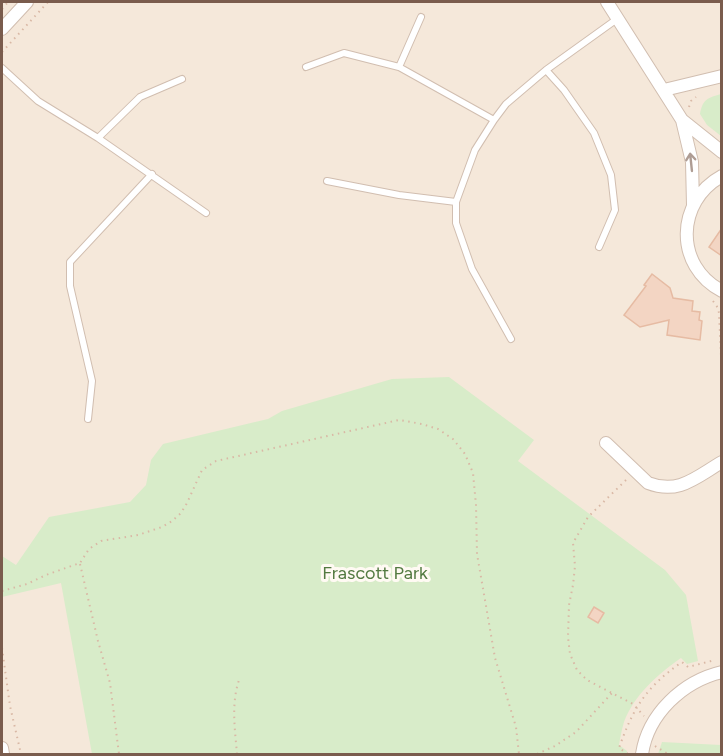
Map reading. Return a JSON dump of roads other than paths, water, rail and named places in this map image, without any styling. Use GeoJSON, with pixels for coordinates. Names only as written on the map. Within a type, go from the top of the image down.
{"type":"FeatureCollection","features":[{"type":"Feature","properties":{"kind":"street"},"geometry":{"type":"LineString","coordinates":[[2,29],[27,2]]}},
{"type":"Feature","properties":{"kind":"street"},"geometry":{"type":"LineString","coordinates":[[607,2],[681,119],[692,162],[693,205]]}},
{"type":"Feature","properties":{"kind":"street"},"geometry":{"type":"LineString","coordinates":[[664,90],[722,76]]}},
{"type":"Feature","properties":{"kind":"street"},"geometry":{"type":"LineString","coordinates":[[681,119],[722,152]]}},
{"type":"Feature","properties":{"kind":"street"},"geometry":{"type":"LineString","coordinates":[[718,293],[699,272],[691,257],[686,231],[693,205],[707,186],[722,176]]}},
{"type":"Feature","properties":{"kind":"street"},"geometry":{"type":"LineString","coordinates":[[606,443],[635,472],[648,483],[656,486],[674,488],[683,485],[722,462]]}},
{"type":"Feature","properties":{"kind":"street"},"geometry":{"type":"LineString","coordinates":[[642,754],[652,725],[670,700],[705,677],[722,672]]}},
{"type":"Feature","properties":{"kind":"street"},"geometry":{"type":"LineString","coordinates":[[2,748],[3,754]]}},
{"type":"Feature","properties":{"kind":"lane"},"geometry":{"type":"LineString","coordinates":[[399,67],[421,16]]}},
{"type":"Feature","properties":{"kind":"lane"},"geometry":{"type":"LineString","coordinates":[[511,339],[472,269],[456,223],[456,202],[475,150],[506,104],[546,70],[618,19]]}},
{"type":"Feature","properties":{"kind":"lane"},"geometry":{"type":"LineString","coordinates":[[306,67],[344,52],[399,67],[494,120]]}},
{"type":"Feature","properties":{"kind":"lane"},"geometry":{"type":"LineString","coordinates":[[2,68],[38,101],[98,138],[206,213]]}},
{"type":"Feature","properties":{"kind":"lane"},"geometry":{"type":"LineString","coordinates":[[546,70],[564,90],[594,133],[611,175],[615,210],[599,247]]}},
{"type":"Feature","properties":{"kind":"lane"},"geometry":{"type":"LineString","coordinates":[[98,138],[140,97],[182,79]]}},
{"type":"Feature","properties":{"kind":"lane"},"geometry":{"type":"LineString","coordinates":[[88,419],[92,381],[70,286],[70,262],[152,174]]}},
{"type":"Feature","properties":{"kind":"lane"},"geometry":{"type":"LineString","coordinates":[[327,181],[399,195],[456,202]]}},
{"type":"Feature","properties":{"kind":"park label","name":"Frascott Park"},"geometry":{"type":"Point","coordinates":[375,573]}}]}
